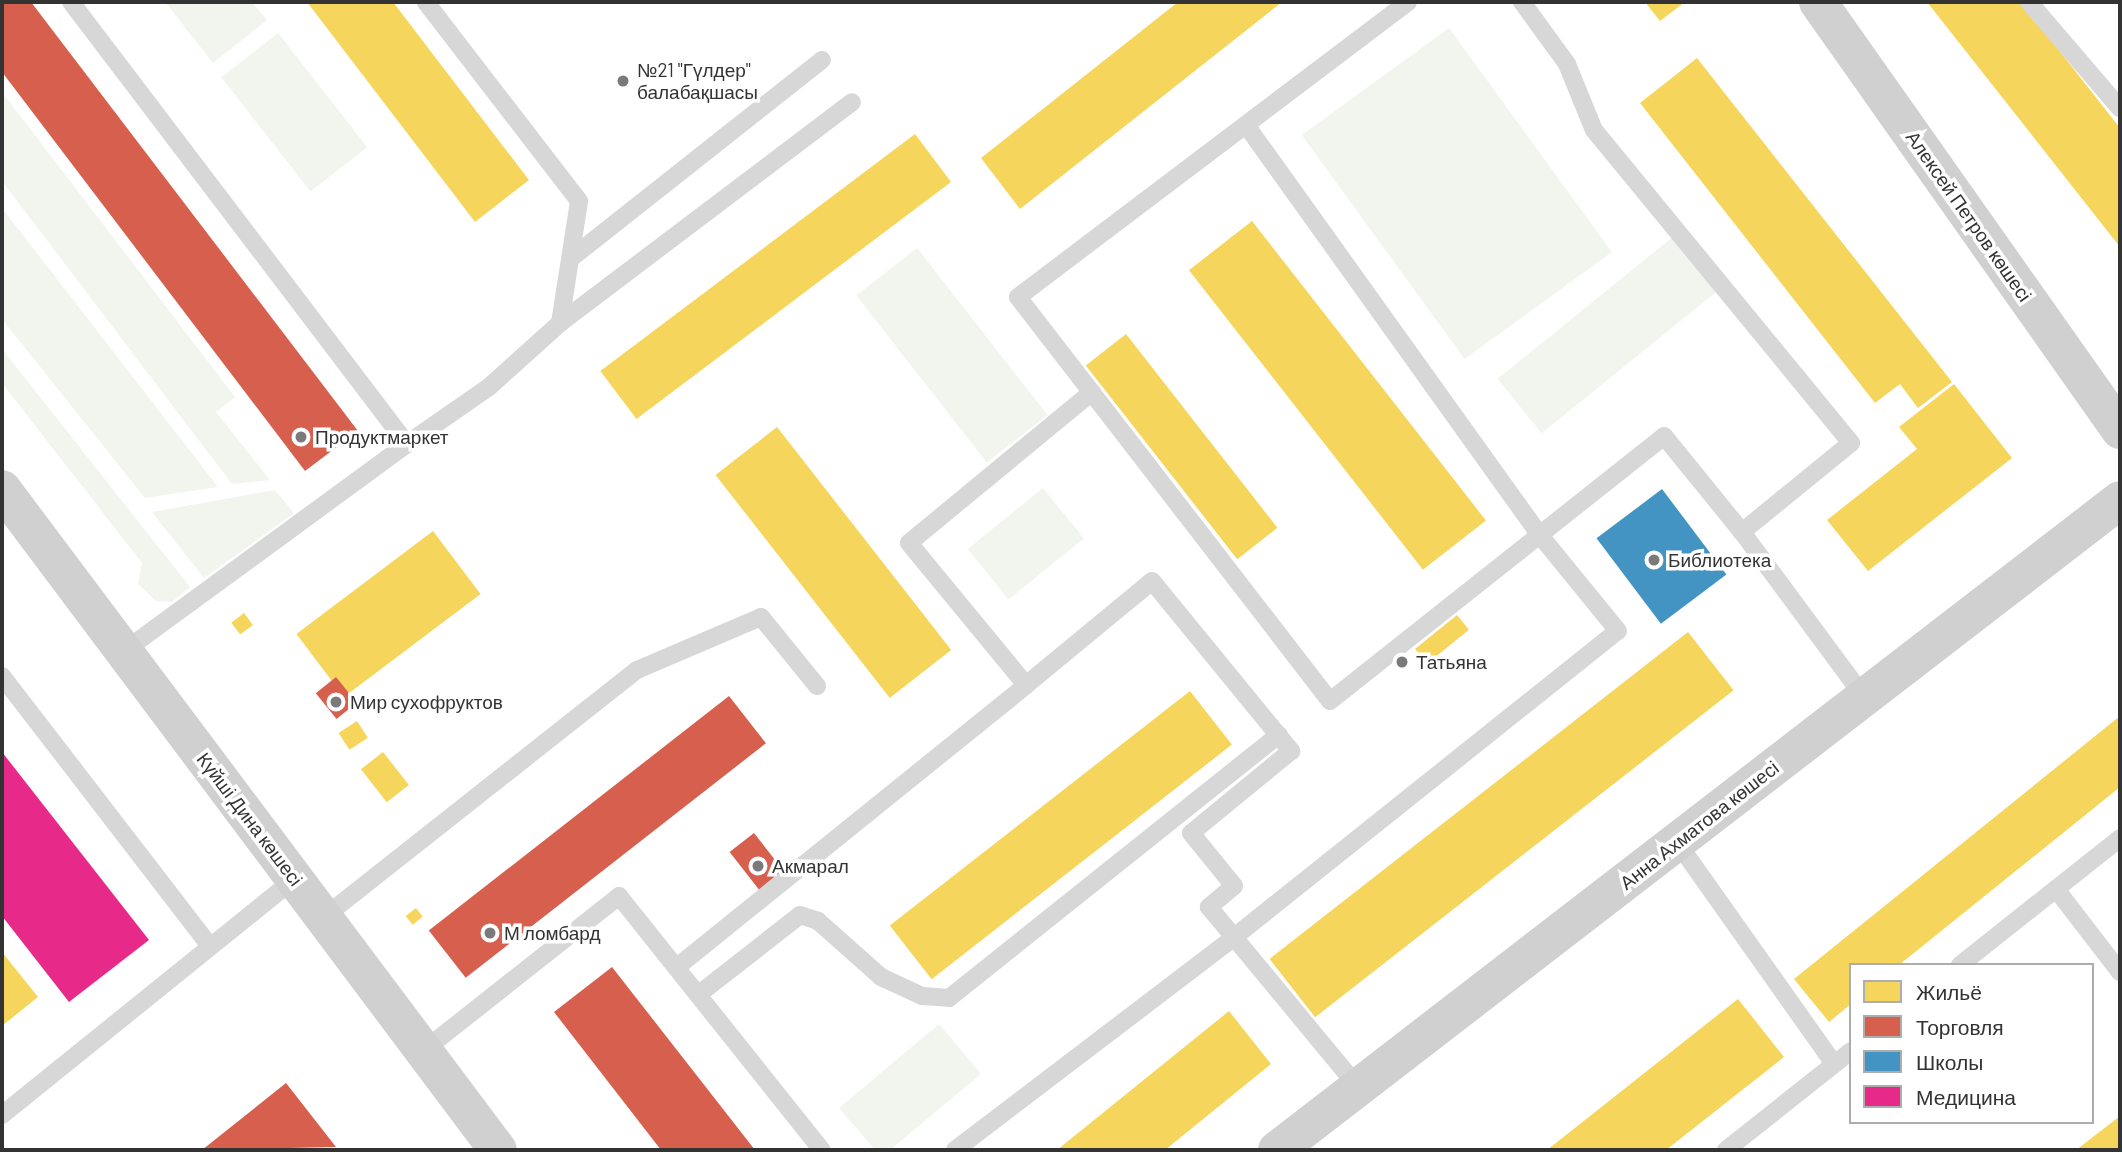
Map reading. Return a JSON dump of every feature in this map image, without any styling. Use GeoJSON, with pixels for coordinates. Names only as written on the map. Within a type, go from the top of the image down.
{"type":"FeatureCollection","features":[{"type":"Feature","properties":{"kind":"street","name":"Алексей Петров көшесі"},"geometry":{"type":"LineString","coordinates":[[1818,2],[2120,430]]}},
{"type":"Feature","properties":{"kind":"street","name":"Күйші Дина көшесі"},"geometry":{"type":"LineString","coordinates":[[2,489],[498,1150]]}},
{"type":"Feature","properties":{"kind":"street","name":"Анна Ахматова көшесі"},"geometry":{"type":"LineString","coordinates":[[1277,1150],[2120,500]]}},
{"type":"Feature","properties":{"kind":"lane"},"geometry":{"type":"LineString","coordinates":[[71,2],[407,444]]}},
{"type":"Feature","properties":{"kind":"lane"},"geometry":{"type":"LineString","coordinates":[[426,2],[579,201],[561,323]]}},
{"type":"Feature","properties":{"kind":"lane"},"geometry":{"type":"LineString","coordinates":[[1408,2],[1018,297],[1330,701],[1664,436],[1742,532],[1864,697]]}},
{"type":"Feature","properties":{"kind":"lane"},"geometry":{"type":"LineString","coordinates":[[1522,2],[1567,64],[1594,130],[1851,443],[1742,532]]}},
{"type":"Feature","properties":{"kind":"lane"},"geometry":{"type":"LineString","coordinates":[[2029,2],[2120,108]]}},
{"type":"Feature","properties":{"kind":"lane"},"geometry":{"type":"LineString","coordinates":[[570,259],[822,60]]}},
{"type":"Feature","properties":{"kind":"lane"},"geometry":{"type":"LineString","coordinates":[[124,651],[489,387],[561,323],[852,102]]}},
{"type":"Feature","properties":{"kind":"lane"},"geometry":{"type":"LineString","coordinates":[[955,1150],[1233,938],[1618,631],[1539,534],[1246,125]]}},
{"type":"Feature","properties":{"kind":"lane"},"geometry":{"type":"LineString","coordinates":[[1026,685],[909,543],[1092,392]]}},
{"type":"Feature","properties":{"kind":"lane"},"geometry":{"type":"LineString","coordinates":[[677,967],[1152,582],[1291,751],[1191,833],[1234,886],[1209,907],[1358,1087]]}},
{"type":"Feature","properties":{"kind":"lane"},"geometry":{"type":"LineString","coordinates":[[324,918],[637,670],[761,617],[817,686]]}},
{"type":"Feature","properties":{"kind":"lane"},"geometry":{"type":"LineString","coordinates":[[2,676],[210,946]]}},
{"type":"Feature","properties":{"kind":"lane"},"geometry":{"type":"LineString","coordinates":[[699,994],[800,915],[818,921],[881,977],[922,996],[949,998],[1279,735]]}},
{"type":"Feature","properties":{"kind":"lane"},"geometry":{"type":"LineString","coordinates":[[1963,963],[2120,838]]}},
{"type":"Feature","properties":{"kind":"lane"},"geometry":{"type":"LineString","coordinates":[[1677,842],[1835,1064]]}},
{"type":"Feature","properties":{"kind":"lane"},"geometry":{"type":"LineString","coordinates":[[2,1115],[294,879]]}},
{"type":"Feature","properties":{"kind":"lane"},"geometry":{"type":"LineString","coordinates":[[2056,889],[2120,972]]}},
{"type":"Feature","properties":{"kind":"lane"},"geometry":{"type":"LineString","coordinates":[[423,1051],[620,896],[822,1150]]}},
{"type":"Feature","properties":{"kind":"lane"},"geometry":{"type":"LineString","coordinates":[[1726,1150],[1849,1054]]}},
{"type":"Feature","properties":{"kind":"shaded area"},"geometry":{"type":"Polygon","coordinates":[[[165,2],[252,2],[267,20],[213,63],[165,2]]]}},
{"type":"Feature","properties":{"kind":"shaded area"},"geometry":{"type":"Polygon","coordinates":[[[1449,28],[1612,252],[1465,359],[1302,135],[1449,28]]]}},
{"type":"Feature","properties":{"kind":"shaded area"},"geometry":{"type":"Polygon","coordinates":[[[278,33],[367,147],[311,192],[221,77],[278,33]]]}},
{"type":"Feature","properties":{"kind":"shaded area"},"geometry":{"type":"Polygon","coordinates":[[[2,92],[235,397],[216,412],[270,480],[232,484],[2,181],[2,92]]]}},
{"type":"Feature","properties":{"kind":"shaded area"},"geometry":{"type":"Polygon","coordinates":[[[2,208],[218,487],[145,498],[2,319],[2,208]]]}},
{"type":"Feature","properties":{"kind":"shaded area"},"geometry":{"type":"Polygon","coordinates":[[[1674,236],[1718,290],[1542,433],[1498,379],[1674,236]]]}},
{"type":"Feature","properties":{"kind":"shaded area"},"geometry":{"type":"Polygon","coordinates":[[[917,248],[1048,415],[987,462],[856,295],[917,248]]]}},
{"type":"Feature","properties":{"kind":"shaded area"},"geometry":{"type":"Polygon","coordinates":[[[2,349],[190,587],[172,602],[156,601],[138,584],[142,563],[2,383],[2,349]]]}},
{"type":"Feature","properties":{"kind":"shaded area"},"geometry":{"type":"Polygon","coordinates":[[[1043,488],[1084,539],[1009,600],[968,549],[1043,488]]]}},
{"type":"Feature","properties":{"kind":"shaded area"},"geometry":{"type":"Polygon","coordinates":[[[275,490],[294,513],[204,578],[152,512],[275,490]]]}},
{"type":"Feature","properties":{"kind":"shaded area"},"geometry":{"type":"Polygon","coordinates":[[[939,1024],[981,1074],[890,1150],[875,1150],[839,1108],[939,1024]]]}},
{"type":"Feature","properties":{"kind":"building: Жильё"},"geometry":{"type":"Polygon","coordinates":[[[307,2],[393,2],[529,180],[475,222],[307,2]]]}},
{"type":"Feature","properties":{"kind":"building: Жильё"},"geometry":{"type":"Polygon","coordinates":[[[1178,2],[1282,2],[1020,209],[981,158],[1178,2]]]}},
{"type":"Feature","properties":{"kind":"building: Жильё"},"geometry":{"type":"Polygon","coordinates":[[[1645,2],[1685,2],[1660,21],[1645,2]]]}},
{"type":"Feature","properties":{"kind":"building: Жильё"},"geometry":{"type":"Polygon","coordinates":[[[1927,2],[2021,2],[2120,128],[2120,247],[1927,2]]]}},
{"type":"Feature","properties":{"kind":"building: Жильё"},"geometry":{"type":"Polygon","coordinates":[[[1697,58],[1952,382],[1918,408],[1900,384],[1875,403],[1640,103],[1697,58]]]}},
{"type":"Feature","properties":{"kind":"building: Жильё"},"geometry":{"type":"Polygon","coordinates":[[[915,134],[951,182],[636,419],[600,371],[915,134]]]}},
{"type":"Feature","properties":{"kind":"building: Жильё"},"geometry":{"type":"Polygon","coordinates":[[[1252,221],[1486,520],[1423,570],[1189,270],[1252,221]]]}},
{"type":"Feature","properties":{"kind":"building: Жильё"},"geometry":{"type":"Polygon","coordinates":[[[1126,334],[1277,528],[1237,559],[1086,365],[1126,334]]]}},
{"type":"Feature","properties":{"kind":"building: Жильё"},"geometry":{"type":"Polygon","coordinates":[[[1954,384],[2012,458],[1868,571],[1827,520],[1917,449],[1899,427],[1954,384]]]}},
{"type":"Feature","properties":{"kind":"building: Жильё"},"geometry":{"type":"Polygon","coordinates":[[[777,427],[951,650],[890,698],[716,475],[777,427]]]}},
{"type":"Feature","properties":{"kind":"building: Жильё"},"geometry":{"type":"Polygon","coordinates":[[[433,531],[481,594],[344,697],[296,634],[433,531]]]}},
{"type":"Feature","properties":{"kind":"building: Жильё"},"geometry":{"type":"Polygon","coordinates":[[[244,613],[253,625],[240,635],[231,623],[244,613]]]}},
{"type":"Feature","properties":{"kind":"building: Жильё"},"geometry":{"type":"Polygon","coordinates":[[[1457,615],[1469,630],[1427,664],[1415,649],[1457,615]]]}},
{"type":"Feature","properties":{"kind":"building: Жильё"},"geometry":{"type":"Polygon","coordinates":[[[1688,632],[1734,690],[1315,1017],[1270,959],[1688,632]]]}},
{"type":"Feature","properties":{"kind":"building: Жильё"},"geometry":{"type":"Polygon","coordinates":[[[1190,691],[1232,745],[932,979],[890,926],[1190,691]]]}},
{"type":"Feature","properties":{"kind":"building: Жильё"},"geometry":{"type":"Polygon","coordinates":[[[2120,716],[2120,787],[1901,963],[1849,963],[1849,1006],[1829,1022],[1794,979],[2120,716]]]}},
{"type":"Feature","properties":{"kind":"building: Жильё"},"geometry":{"type":"Polygon","coordinates":[[[357,721],[368,738],[349,750],[339,733],[357,721]]]}},
{"type":"Feature","properties":{"kind":"building: Жильё"},"geometry":{"type":"Polygon","coordinates":[[[383,752],[409,785],[387,802],[361,769],[383,752]]]}},
{"type":"Feature","properties":{"kind":"building: Жильё"},"geometry":{"type":"Polygon","coordinates":[[[416,908],[423,917],[413,925],[406,916],[416,908]]]}},
{"type":"Feature","properties":{"kind":"building: Жильё"},"geometry":{"type":"Polygon","coordinates":[[[2,952],[38,997],[2,1026],[2,952]]]}},
{"type":"Feature","properties":{"kind":"building: Жильё"},"geometry":{"type":"Polygon","coordinates":[[[1738,999],[1784,1057],[1666,1150],[1547,1150],[1738,999]]]}},
{"type":"Feature","properties":{"kind":"building: Жильё"},"geometry":{"type":"Polygon","coordinates":[[[1229,1011],[1271,1064],[1165,1150],[1057,1150],[1229,1011]]]}},
{"type":"Feature","properties":{"kind":"building: Жильё"},"geometry":{"type":"Polygon","coordinates":[[[2120,1116],[2120,1150],[2076,1150],[2120,1116]]]}},
{"type":"Feature","properties":{"kind":"building: Торговля"},"geometry":{"type":"Polygon","coordinates":[[[2,2],[31,2],[358,431],[305,471],[2,72],[2,2]]]}},
{"type":"Feature","properties":{"kind":"building: Торговля"},"geometry":{"type":"Polygon","coordinates":[[[336,677],[357,703],[337,719],[316,693],[336,677]]]}},
{"type":"Feature","properties":{"kind":"building: Торговля"},"geometry":{"type":"Polygon","coordinates":[[[729,696],[766,743],[466,978],[429,931],[729,696]]]}},
{"type":"Feature","properties":{"kind":"building: Торговля"},"geometry":{"type":"Polygon","coordinates":[[[754,833],[787,875],[762,894],[730,852],[754,833]]]}},
{"type":"Feature","properties":{"kind":"building: Торговля"},"geometry":{"type":"Polygon","coordinates":[[[612,967],[755,1150],[661,1150],[554,1012],[612,967]]]}},
{"type":"Feature","properties":{"kind":"building: Торговля"},"geometry":{"type":"Polygon","coordinates":[[[286,1083],[336,1147],[202,1150],[286,1083]]]}},
{"type":"Feature","properties":{"kind":"building: Школы"},"geometry":{"type":"Polygon","coordinates":[[[1662,489],[1726,574],[1661,624],[1597,538],[1662,489]]]}},
{"type":"Feature","properties":{"kind":"building: Медицина"},"geometry":{"type":"Polygon","coordinates":[[[2,752],[149,940],[69,1002],[2,916],[2,752]]]}},
{"type":"Feature","properties":{"kind":"place","name":"№21 \"Гүлдер\" балабақшасы"},"geometry":{"type":"Point","coordinates":[623,81]}},
{"type":"Feature","properties":{"kind":"place","name":"Продуктмаркет"},"geometry":{"type":"Point","coordinates":[301,437]}},
{"type":"Feature","properties":{"kind":"place","name":"Библиотека"},"geometry":{"type":"Point","coordinates":[1654,560]}},
{"type":"Feature","properties":{"kind":"place","name":"Татьяна"},"geometry":{"type":"Point","coordinates":[1402,662]}},
{"type":"Feature","properties":{"kind":"place","name":"Мир сухофруктов"},"geometry":{"type":"Point","coordinates":[336,702]}},
{"type":"Feature","properties":{"kind":"place","name":"Акмарал"},"geometry":{"type":"Point","coordinates":[758,866]}},
{"type":"Feature","properties":{"kind":"place","name":"М ломбард"},"geometry":{"type":"Point","coordinates":[490,933]}}]}
